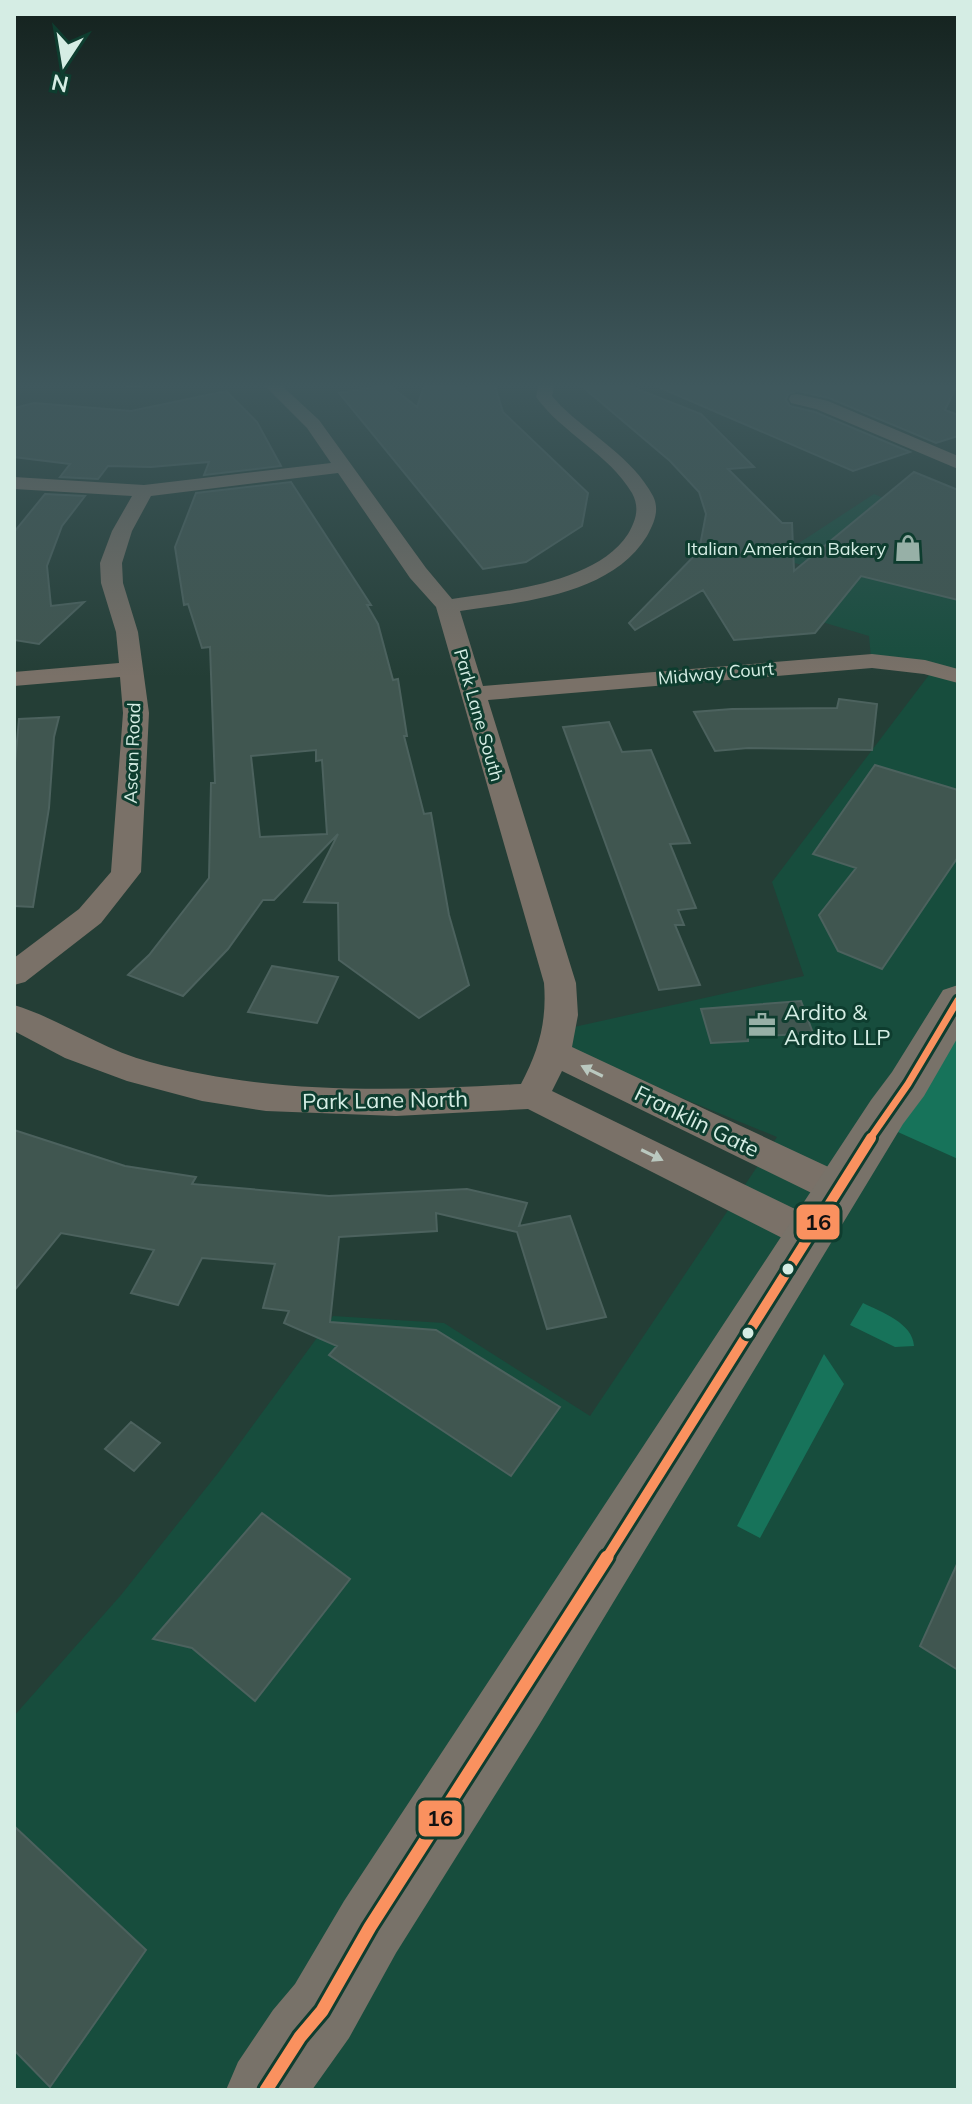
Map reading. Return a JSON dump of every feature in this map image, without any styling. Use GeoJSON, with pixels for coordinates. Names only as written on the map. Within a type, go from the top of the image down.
{"type":"FeatureCollection","features":[{"type":"Feature","properties":{"kind":"main road"},"geometry":{"type":"LineString","coordinates":[[266,2090],[300,2037],[322,2011],[370,1927],[908,1084],[958,1000]]}},
{"type":"Feature","properties":{"kind":"street"},"geometry":{"type":"LineString","coordinates":[[14,483],[144,491],[225,481]]}},
{"type":"Feature","properties":{"kind":"street","name":"Park Lane South"},"geometry":{"type":"LineString","coordinates":[[351,481],[418,573],[447,606],[560,983],[563,1022],[555,1053],[532,1096]]}},
{"type":"Feature","properties":{"kind":"street"},"geometry":{"type":"LineString","coordinates":[[447,606],[523,595],[560,584],[591,573],[625,551],[637,539],[647,514],[644,498],[633,481]]}},
{"type":"Feature","properties":{"kind":"street","name":"Ascan Road"},"geometry":{"type":"LineString","coordinates":[[14,974],[90,918],[115,891],[126,872],[136,713],[127,632],[112,583],[111,563],[122,531],[144,491]]}},
{"type":"Feature","properties":{"kind":"street","name":"Midway Court"},"geometry":{"type":"LineString","coordinates":[[472,694],[872,661],[925,667],[958,676]]}},
{"type":"Feature","properties":{"kind":"street"},"geometry":{"type":"LineString","coordinates":[[14,679],[131,669]]}},
{"type":"Feature","properties":{"kind":"street","name":"Park Lane North"},"geometry":{"type":"LineString","coordinates":[[14,1017],[53,1040],[94,1058],[198,1089],[262,1099],[352,1105],[532,1096]]}},
{"type":"Feature","properties":{"kind":"street","name":"Franklin Gate"},"geometry":{"type":"LineString","coordinates":[[555,1053],[839,1189]]}},
{"type":"Feature","properties":{"kind":"street"},"geometry":{"type":"LineString","coordinates":[[532,1096],[812,1235]]}},
{"type":"Feature","properties":{"kind":"shaded area"},"geometry":{"type":"Polygon","coordinates":[[[874,494],[942,523],[958,517],[958,2090],[14,2090],[14,1716],[121,1595],[218,1473],[333,1316],[444,1323],[590,1416],[777,1137],[570,1052],[574,1027],[804,976],[772,882],[935,667],[871,658],[869,636],[802,616],[835,574],[776,558],[874,494]]]}},
{"type":"Feature","properties":{"kind":"shaded area"},"geometry":{"type":"Polygon","coordinates":[[[958,998],[958,1159],[880,1124],[958,998]]]}},
{"type":"Feature","properties":{"kind":"shaded area"},"geometry":{"type":"Polygon","coordinates":[[[863,1303],[902,1325],[914,1346],[895,1347],[850,1325],[863,1303]]]}},
{"type":"Feature","properties":{"kind":"shaded area"},"geometry":{"type":"Polygon","coordinates":[[[824,1354],[844,1384],[760,1538],[737,1526],[824,1354]]]}},
{"type":"Feature","properties":{"kind":"building"},"geometry":{"type":"Polygon","coordinates":[[[411,481],[576,481],[588,493],[582,526],[526,562],[483,569],[411,481]]]}},
{"type":"Feature","properties":{"kind":"building"},"geometry":{"type":"Polygon","coordinates":[[[689,481],[740,481],[782,523],[792,523],[794,571],[903,481],[936,481],[958,490],[958,600],[861,576],[815,633],[734,640],[703,590],[635,630],[629,623],[699,551],[706,514],[699,492],[689,481]]]}},
{"type":"Feature","properties":{"kind":"building"},"geometry":{"type":"Polygon","coordinates":[[[291,482],[371,605],[367,605],[378,624],[393,680],[398,679],[407,736],[404,736],[424,814],[431,813],[449,915],[469,985],[419,1018],[339,960],[338,903],[304,902],[338,834],[274,900],[263,900],[228,949],[183,996],[128,975],[149,955],[209,878],[211,783],[215,783],[210,647],[202,648],[188,604],[184,605],[175,547],[196,493],[291,482]],[[316,750],[251,756],[260,837],[327,834],[322,760],[316,761],[316,750]]]}},
{"type":"Feature","properties":{"kind":"building"},"geometry":{"type":"Polygon","coordinates":[[[45,494],[85,496],[62,526],[47,566],[51,606],[84,602],[39,644],[14,640],[14,532],[45,494]]]}},
{"type":"Feature","properties":{"kind":"building"},"geometry":{"type":"Polygon","coordinates":[[[839,699],[877,704],[872,750],[748,748],[715,751],[694,712],[837,708],[839,699]]]}},
{"type":"Feature","properties":{"kind":"building"},"geometry":{"type":"Polygon","coordinates":[[[59,717],[54,737],[49,808],[33,907],[14,906],[14,774],[19,719],[59,717]]]}},
{"type":"Feature","properties":{"kind":"building"},"geometry":{"type":"Polygon","coordinates":[[[609,722],[622,752],[651,750],[690,843],[670,844],[696,908],[678,910],[684,925],[675,925],[700,985],[659,990],[563,727],[609,722]]]}},
{"type":"Feature","properties":{"kind":"building"},"geometry":{"type":"Polygon","coordinates":[[[875,765],[958,790],[958,857],[882,969],[838,951],[819,915],[856,868],[813,854],[875,765]]]}},
{"type":"Feature","properties":{"kind":"building"},"geometry":{"type":"Polygon","coordinates":[[[272,966],[338,977],[317,1023],[248,1012],[272,966]]]}},
{"type":"Feature","properties":{"kind":"building"},"geometry":{"type":"Polygon","coordinates":[[[801,1001],[813,1033],[748,1037],[748,1041],[711,1043],[701,1009],[801,1001]]]}},
{"type":"Feature","properties":{"kind":"building"},"geometry":{"type":"Polygon","coordinates":[[[14,1130],[125,1166],[196,1177],[192,1184],[329,1196],[467,1189],[527,1203],[519,1226],[570,1216],[606,1317],[547,1329],[517,1232],[436,1213],[437,1231],[339,1237],[330,1322],[436,1330],[560,1407],[511,1476],[329,1355],[337,1346],[284,1323],[289,1311],[263,1308],[275,1264],[202,1258],[178,1305],[131,1293],[154,1250],[61,1233],[14,1291],[14,1130]]]}},
{"type":"Feature","properties":{"kind":"building"},"geometry":{"type":"Polygon","coordinates":[[[131,1422],[160,1443],[134,1471],[105,1449],[131,1422]]]}},
{"type":"Feature","properties":{"kind":"building"},"geometry":{"type":"Polygon","coordinates":[[[262,1513],[350,1579],[255,1701],[192,1648],[153,1639],[262,1513]]]}},
{"type":"Feature","properties":{"kind":"building"},"geometry":{"type":"Polygon","coordinates":[[[958,1562],[958,1670],[920,1646],[958,1562]]]}},
{"type":"Feature","properties":{"kind":"building"},"geometry":{"type":"Polygon","coordinates":[[[14,1826],[146,1950],[50,2087],[14,2050],[14,1826]]]}},
{"type":"Feature","properties":{"kind":"transit line","name":"16"},"geometry":{"type":"LineString","coordinates":[[266,2090],[300,2037],[322,2011],[370,1927],[516,1702],[887,1112],[908,1084],[958,1000]]}},
{"type":"Feature","properties":{"kind":"place","name":"Italian American Bakery"},"geometry":{"type":"Point","coordinates":[908,548]}},
{"type":"Feature","properties":{"kind":"place","name":"Ardito & Ardito LLP"},"geometry":{"type":"Point","coordinates":[762,1025]}}]}
